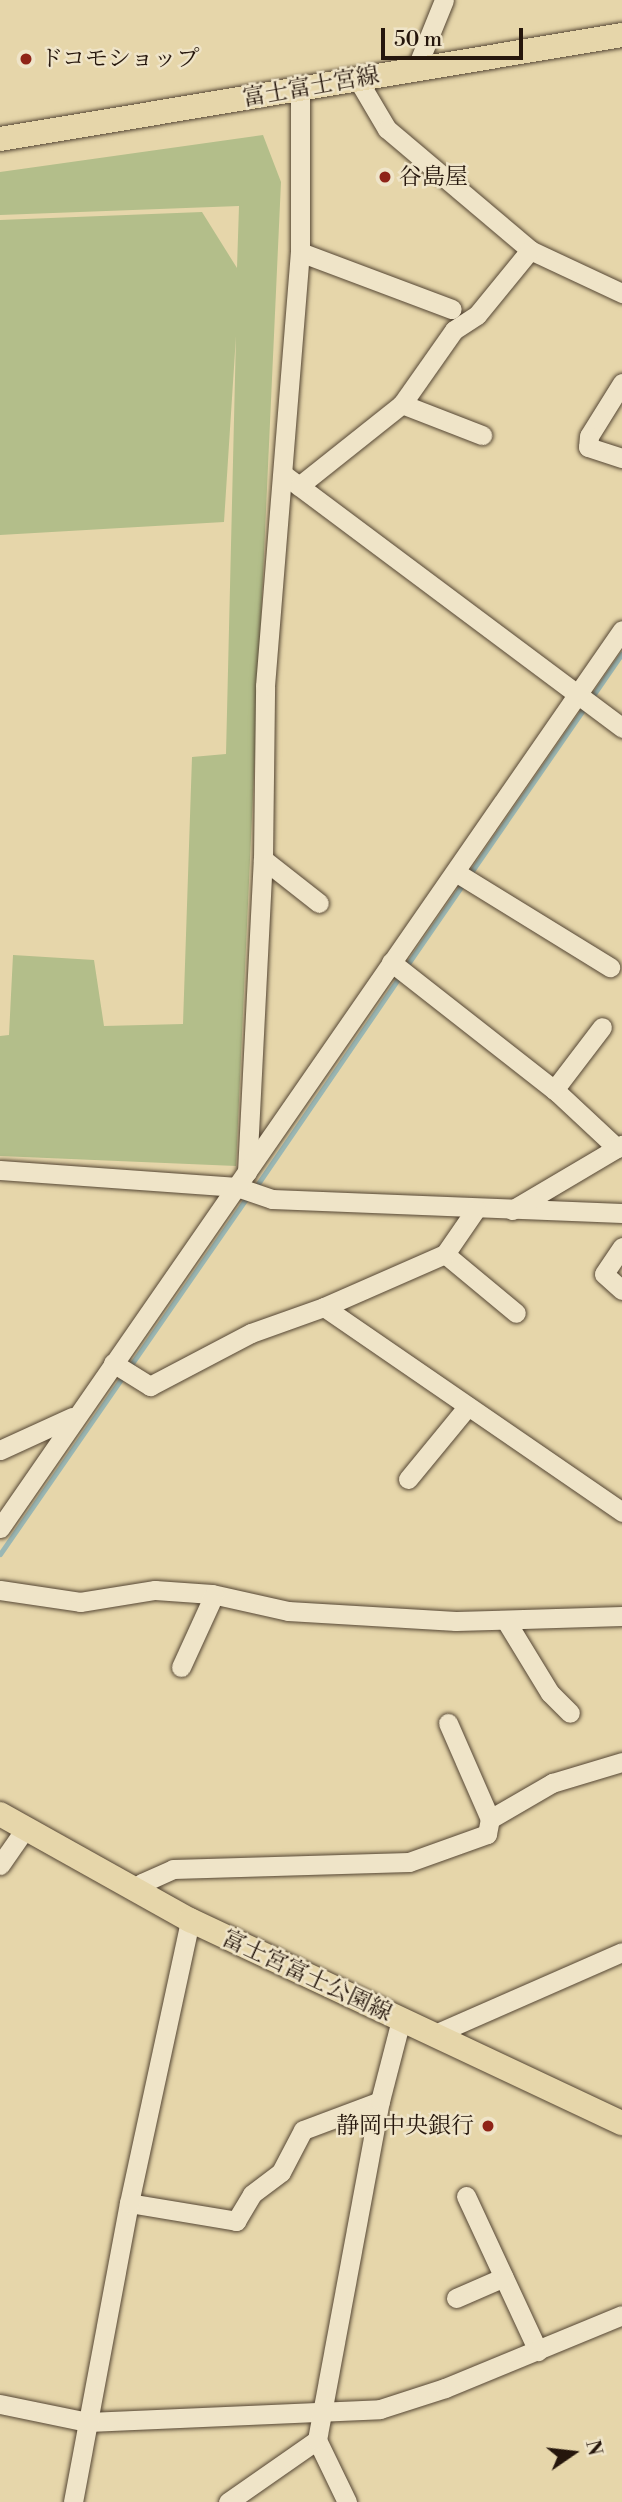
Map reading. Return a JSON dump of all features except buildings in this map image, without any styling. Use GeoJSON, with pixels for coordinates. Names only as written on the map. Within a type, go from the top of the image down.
{"type":"FeatureCollection","features":[{"type":"Feature","properties":{"kind":"main road","name":"富士富士宮線"},"geometry":{"type":"LineString","coordinates":[[0,139],[622,35]]}},
{"type":"Feature","properties":{"kind":"main road","name":"富士宮富士公園線"},"geometry":{"type":"LineString","coordinates":[[0,1814],[190,1920],[622,2123]]}},
{"type":"Feature","properties":{"kind":"street"},"geometry":{"type":"LineString","coordinates":[[416,69],[444,0]]}},
{"type":"Feature","properties":{"kind":"street"},"geometry":{"type":"LineString","coordinates":[[358,80],[387,129],[530,250],[622,293]]}},
{"type":"Feature","properties":{"kind":"street"},"geometry":{"type":"LineString","coordinates":[[247,1186],[263,859],[265,686],[291,480],[300,252],[300,90]]}},
{"type":"Feature","properties":{"kind":"street"},"geometry":{"type":"LineString","coordinates":[[291,480],[402,404],[454,330],[477,315],[530,250]]}},
{"type":"Feature","properties":{"kind":"street"},"geometry":{"type":"LineString","coordinates":[[300,252],[452,309]]}},
{"type":"Feature","properties":{"kind":"street"},"geometry":{"type":"LineString","coordinates":[[622,383],[589,436],[588,447],[622,458]]}},
{"type":"Feature","properties":{"kind":"street"},"geometry":{"type":"LineString","coordinates":[[402,404],[482,435]]}},
{"type":"Feature","properties":{"kind":"street"},"geometry":{"type":"LineString","coordinates":[[291,480],[622,728]]}},
{"type":"Feature","properties":{"kind":"street"},"geometry":{"type":"LineString","coordinates":[[0,1528],[73,1417],[123,1369],[585,700],[622,630]]}},
{"type":"Feature","properties":{"kind":"street"},"geometry":{"type":"LineString","coordinates":[[263,859],[319,903]]}},
{"type":"Feature","properties":{"kind":"street"},"geometry":{"type":"LineString","coordinates":[[463,877],[610,967]]}},
{"type":"Feature","properties":{"kind":"street"},"geometry":{"type":"LineString","coordinates":[[399,968],[554,1090],[620,1147],[511,1210]]}},
{"type":"Feature","properties":{"kind":"street"},"geometry":{"type":"LineString","coordinates":[[554,1090],[602,1027]]}},
{"type":"Feature","properties":{"kind":"street"},"geometry":{"type":"LineString","coordinates":[[0,1170],[247,1186],[476,1209],[622,1213]]}},
{"type":"Feature","properties":{"kind":"street"},"geometry":{"type":"LineString","coordinates":[[123,1369],[150,1386],[251,1332],[324,1307],[445,1254],[476,1209]]}},
{"type":"Feature","properties":{"kind":"street"},"geometry":{"type":"LineString","coordinates":[[622,1247],[604,1274],[622,1290]]}},
{"type":"Feature","properties":{"kind":"street"},"geometry":{"type":"LineString","coordinates":[[445,1254],[516,1312]]}},
{"type":"Feature","properties":{"kind":"street"},"geometry":{"type":"LineString","coordinates":[[324,1307],[622,1512]]}},
{"type":"Feature","properties":{"kind":"street"},"geometry":{"type":"LineString","coordinates":[[408,1479],[468,1406]]}},
{"type":"Feature","properties":{"kind":"street"},"geometry":{"type":"LineString","coordinates":[[0,1450],[73,1417]]}},
{"type":"Feature","properties":{"kind":"street"},"geometry":{"type":"LineString","coordinates":[[0,1590],[80,1602],[155,1590],[214,1595],[288,1611],[506,1621],[622,1616]]}},
{"type":"Feature","properties":{"kind":"street"},"geometry":{"type":"LineString","coordinates":[[181,1667],[214,1595]]}},
{"type":"Feature","properties":{"kind":"street"},"geometry":{"type":"LineString","coordinates":[[506,1621],[550,1693],[569,1713]]}},
{"type":"Feature","properties":{"kind":"street"},"geometry":{"type":"LineString","coordinates":[[136,1891],[142,1883],[173,1869],[409,1862],[487,1834],[490,1819],[448,1723]]}},
{"type":"Feature","properties":{"kind":"street"},"geometry":{"type":"LineString","coordinates":[[490,1819],[552,1783],[622,1762]]}},
{"type":"Feature","properties":{"kind":"street"},"geometry":{"type":"LineString","coordinates":[[0,1865],[25,1829]]}},
{"type":"Feature","properties":{"kind":"street"},"geometry":{"type":"LineString","coordinates":[[72,2502],[129,2203],[190,1920]]}},
{"type":"Feature","properties":{"kind":"street"},"geometry":{"type":"LineString","coordinates":[[433,2035],[622,1952]]}},
{"type":"Feature","properties":{"kind":"street"},"geometry":{"type":"LineString","coordinates":[[235,2500],[317,2440],[325,2410],[380,2101],[401,2020]]}},
{"type":"Feature","properties":{"kind":"street"},"geometry":{"type":"LineString","coordinates":[[129,2203],[236,2221],[252,2194],[281,2172],[303,2130],[380,2101]]}},
{"type":"Feature","properties":{"kind":"street"},"geometry":{"type":"LineString","coordinates":[[466,2196],[538,2351]]}},
{"type":"Feature","properties":{"kind":"street"},"geometry":{"type":"LineString","coordinates":[[456,2298],[504,2277]]}},
{"type":"Feature","properties":{"kind":"street"},"geometry":{"type":"LineString","coordinates":[[0,2404],[88,2422],[380,2409],[538,2351],[622,2315]]}},
{"type":"Feature","properties":{"kind":"street"},"geometry":{"type":"LineString","coordinates":[[317,2440],[347,2502]]}},
{"type":"Feature","properties":{"kind":"green space"},"geometry":{"type":"Polygon","coordinates":[[[263,135],[281,182],[236,1166],[0,1156],[0,1036],[9,1035],[13,955],[94,960],[104,1026],[183,1024],[192,757],[226,754],[236,336],[224,522],[0,535],[0,220],[202,212],[237,268],[239,206],[0,215],[0,172],[263,135]]]}},
{"type":"Feature","properties":{"kind":"waterway"},"geometry":{"type":"LineString","coordinates":[[405,968],[622,654]]}},
{"type":"Feature","properties":{"kind":"waterway"},"geometry":{"type":"LineString","coordinates":[[255,1188],[400,976]]}},
{"type":"Feature","properties":{"kind":"waterway"},"geometry":{"type":"LineString","coordinates":[[0,1554],[249,1195]]}},
{"type":"Feature","properties":{"kind":"place","name":"ドコモショップ"},"geometry":{"type":"Point","coordinates":[26,59]}},
{"type":"Feature","properties":{"kind":"place","name":"谷島屋"},"geometry":{"type":"Point","coordinates":[385,177]}},
{"type":"Feature","properties":{"kind":"place","name":"静岡中央銀行"},"geometry":{"type":"Point","coordinates":[488,2126]}}]}
